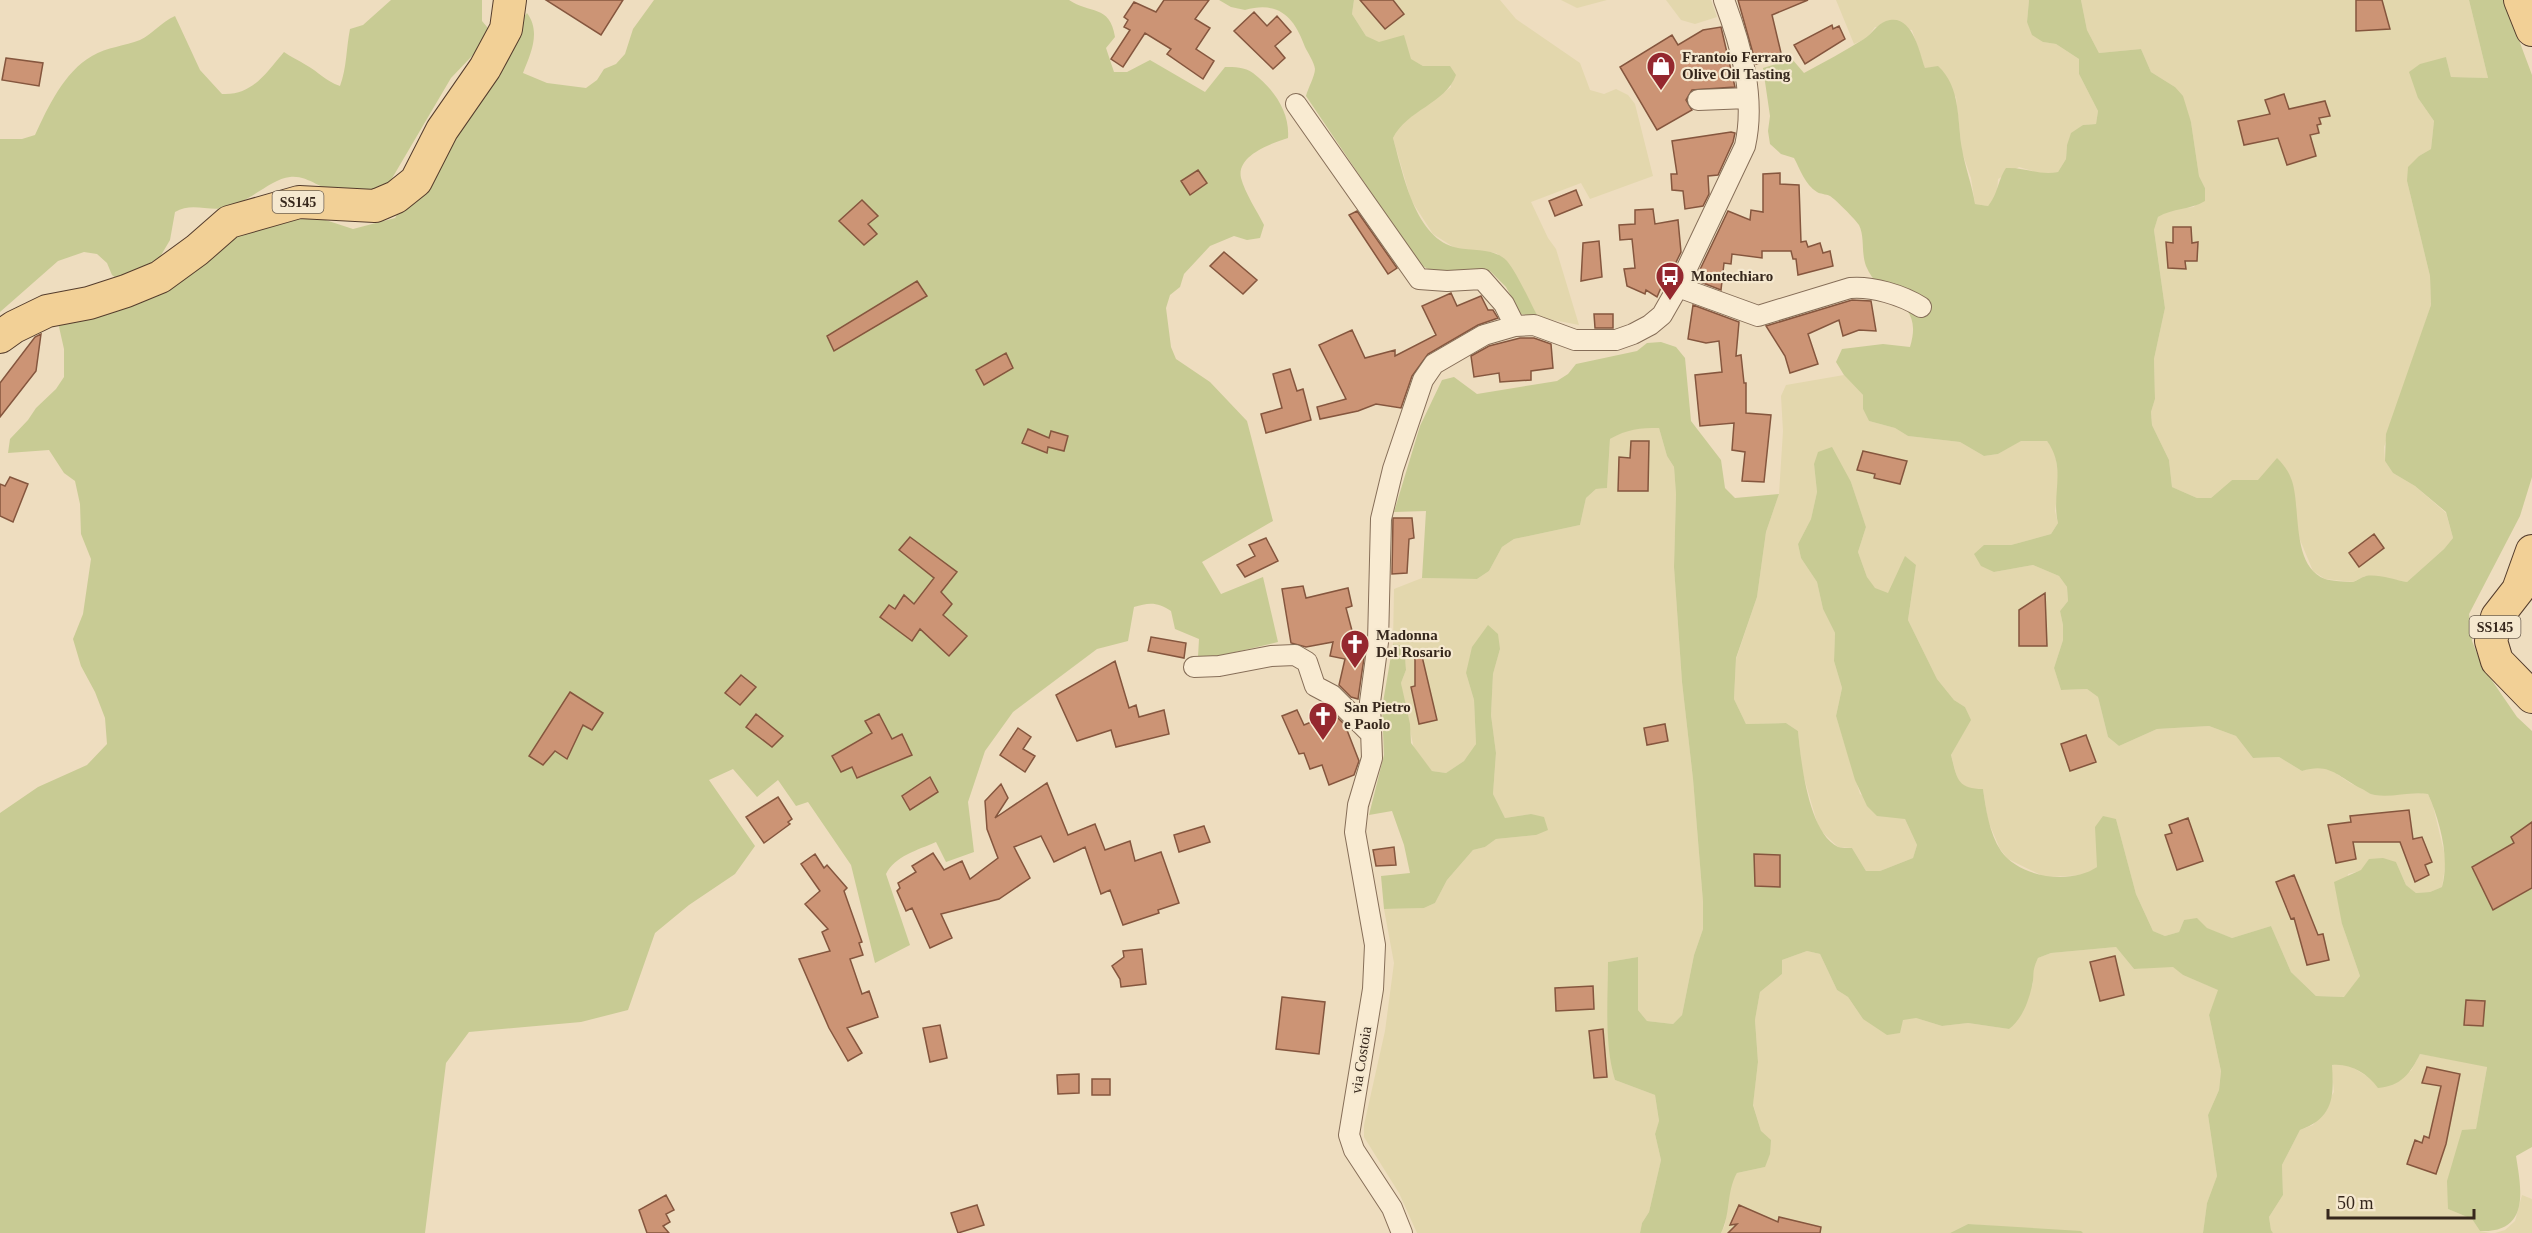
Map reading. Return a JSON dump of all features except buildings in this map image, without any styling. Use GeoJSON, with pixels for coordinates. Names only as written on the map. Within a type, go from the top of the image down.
{"type":"FeatureCollection","features":[{"type":"Feature","properties":{"kind":"main road","name":"SS145"},"geometry":{"type":"LineString","coordinates":[[0,337],[14,327],[47,311],[107,297],[160,277],[197,250],[229,222],[267,209],[299,202],[375,206],[396,197],[416,181],[442,130],[485,68],[506,28],[510,0]]}},
{"type":"Feature","properties":{"kind":"main road"},"geometry":{"type":"LineString","coordinates":[[2520,0],[2532,30]]}},
{"type":"Feature","properties":{"kind":"main road","name":"SS145"},"geometry":{"type":"LineString","coordinates":[[2532,551],[2518,590],[2497,617],[2491,640],[2497,661],[2532,697]]}},
{"type":"Feature","properties":{"kind":"street"},"geometry":{"type":"LineString","coordinates":[[1296,104],[1419,279],[1447,281],[1482,279],[1504,304],[1515,326],[1534,326],[1575,340],[1616,340],[1650,325],[1662,315],[1678,287],[1745,146],[1749,127],[1748,98],[1732,20],[1724,0]]}},
{"type":"Feature","properties":{"kind":"street"},"geometry":{"type":"LineString","coordinates":[[1698,100],[1748,98]]}},
{"type":"Feature","properties":{"kind":"street"},"geometry":{"type":"LineString","coordinates":[[1678,287],[1758,316],[1850,288],[1863,287],[1911,300],[1922,307]]}},
{"type":"Feature","properties":{"kind":"street","name":"via Costoia"},"geometry":{"type":"LineString","coordinates":[[1402,1233],[1392,1208],[1354,1150],[1349,1135],[1373,989],[1375,945],[1355,832],[1358,805],[1372,758],[1370,702],[1378,642],[1381,519],[1410,412],[1423,380],[1434,364],[1484,335],[1515,326]]}},
{"type":"Feature","properties":{"kind":"street"},"geometry":{"type":"LineString","coordinates":[[1194,667],[1219,666],[1271,656],[1295,655],[1307,662],[1315,686],[1332,695],[1371,734]]}},
{"type":"Feature","properties":{"kind":"shaded area"},"geometry":{"type":"Polygon","coordinates":[[[1354,0],[1500,0],[1516,19],[1580,63],[1590,90],[1604,94],[1616,89],[1628,95],[1635,104],[1653,176],[1590,199],[1581,183],[1531,202],[1548,238],[1556,249],[1579,325],[1538,317],[1506,261],[1496,253],[1455,248],[1433,234],[1411,200],[1393,138],[1399,126],[1451,87],[1450,66],[1423,66],[1366,36],[1352,14],[1354,0]]]}},
{"type":"Feature","properties":{"kind":"shaded area"},"geometry":{"type":"Polygon","coordinates":[[[1561,0],[1607,0],[1577,8],[1561,0]]]}},
{"type":"Feature","properties":{"kind":"shaded area"},"geometry":{"type":"Polygon","coordinates":[[[1666,0],[1711,0],[1717,17],[1695,24],[1681,20],[1666,0]]]}},
{"type":"Feature","properties":{"kind":"shaded area"},"geometry":{"type":"Polygon","coordinates":[[[1836,0],[2029,0],[2027,22],[2043,42],[2056,44],[2079,59],[2079,74],[2098,111],[2096,124],[2083,125],[2067,145],[2066,159],[2058,172],[2045,175],[2019,167],[1998,179],[1997,194],[1988,206],[1975,204],[1971,178],[1962,152],[1956,97],[1925,69],[1912,30],[1875,27],[1867,38],[1854,44],[1836,0]]]}},
{"type":"Feature","properties":{"kind":"shaded area"},"geometry":{"type":"Polygon","coordinates":[[[2081,0],[2469,0],[2488,78],[2451,77],[2446,57],[2418,98],[2434,121],[2431,149],[2419,156],[2407,181],[2430,276],[2431,305],[2384,447],[2385,461],[2393,473],[2415,486],[2446,513],[2453,538],[2407,582],[2365,576],[2353,582],[2325,579],[2313,571],[2298,535],[2296,521],[2258,480],[2232,480],[2211,498],[2197,498],[2172,487],[2169,460],[2152,425],[2151,412],[2155,399],[2154,359],[2165,308],[2154,230],[2158,217],[2170,210],[2194,207],[2205,188],[2199,176],[2191,122],[2175,87],[2151,72],[2141,49],[2099,53],[2087,30],[2081,0]]]}},
{"type":"Feature","properties":{"kind":"shaded area"},"geometry":{"type":"Polygon","coordinates":[[[1844,375],[1863,395],[1863,409],[1869,421],[1895,428],[1908,436],[1960,442],[1984,456],[1998,454],[2020,441],[2047,441],[2055,452],[2059,482],[2055,511],[2058,523],[2051,534],[2011,545],[1984,545],[1994,572],[2033,565],[2059,576],[2067,587],[2068,601],[2060,611],[2063,640],[2054,668],[2061,690],[2087,689],[2098,697],[2108,737],[2119,746],[2157,729],[2209,726],[2236,736],[2253,758],[2279,757],[2302,771],[2314,767],[2328,768],[2374,795],[2414,792],[2428,794],[2446,860],[2442,887],[2430,892],[2416,893],[2406,885],[2396,862],[2348,874],[2342,924],[2360,976],[2345,997],[2316,996],[2291,972],[2271,926],[2232,938],[2184,920],[2179,932],[2165,936],[2153,931],[2136,894],[2116,819],[2097,867],[2086,875],[2045,877],[2008,859],[2000,849],[1988,821],[1983,789],[1969,789],[1958,781],[1951,755],[1970,720],[1965,707],[1954,700],[1937,679],[1908,620],[1916,565],[1888,594],[1875,589],[1867,577],[1858,552],[1866,527],[1851,482],[1814,464],[1817,492],[1811,519],[1798,544],[1801,558],[1817,582],[1823,609],[1835,633],[1834,661],[1842,688],[1836,716],[1860,794],[1905,819],[1917,845],[1913,858],[1880,871],[1866,871],[1852,848],[1838,847],[1819,829],[1802,771],[1798,731],[1786,723],[1746,724],[1734,699],[1736,659],[1757,597],[1766,532],[1779,494],[1783,431],[1781,396],[1786,385],[1844,375]]]}},
{"type":"Feature","properties":{"kind":"shaded area"},"geometry":{"type":"Polygon","coordinates":[[[1636,428],[1659,428],[1667,456],[1674,467],[1676,494],[1674,567],[1682,682],[1703,902],[1703,929],[1694,955],[1682,1015],[1673,1024],[1647,1021],[1638,1010],[1638,957],[1608,962],[1608,1005],[1612,1068],[1615,1080],[1655,1095],[1659,1122],[1655,1134],[1661,1160],[1649,1212],[1642,1223],[1640,1233],[1417,1233],[1399,1193],[1364,1137],[1364,1125],[1385,1031],[1394,963],[1384,909],[1424,908],[1435,903],[1447,880],[1473,850],[1485,847],[1496,839],[1536,835],[1531,814],[1505,818],[1493,794],[1496,753],[1491,715],[1493,674],[1500,649],[1466,673],[1474,700],[1476,744],[1473,751],[1464,761],[1446,773],[1432,771],[1414,749],[1401,683],[1406,670],[1404,650],[1400,645],[1393,644],[1394,589],[1422,578],[1477,579],[1489,571],[1502,547],[1514,539],[1580,525],[1586,498],[1596,489],[1607,488],[1610,439],[1636,428]]]}},
{"type":"Feature","properties":{"kind":"shaded area"},"geometry":{"type":"Polygon","coordinates":[[[2116,947],[2134,969],[2173,966],[2183,975],[2219,990],[2209,1015],[2221,1071],[2219,1090],[2208,1115],[2217,1176],[2207,1203],[2203,1233],[2083,1233],[1968,1224],[1950,1233],[1721,1233],[1725,1225],[1730,1185],[1737,1173],[1765,1167],[1761,1131],[1753,1104],[1758,1062],[1755,1020],[1760,992],[1782,974],[1782,960],[1807,951],[1820,954],[1837,990],[1848,997],[1863,1019],[1916,1018],[1942,1026],[1968,1023],[2009,1029],[2033,984],[2032,970],[2038,958],[2051,953],[2116,947]]]}},
{"type":"Feature","properties":{"kind":"shaded area"},"geometry":{"type":"Polygon","coordinates":[[[2420,1054],[2487,1066],[2476,1130],[2448,1209],[2472,1219],[2480,1231],[2490,1233],[2273,1233],[2269,1217],[2283,1195],[2282,1165],[2300,1130],[2313,1125],[2334,1092],[2331,1065],[2345,1063],[2370,1078],[2411,1071],[2420,1054]]]}},
{"type":"Feature","properties":{"kind":"shaded area"},"geometry":{"type":"Polygon","coordinates":[[[2522,1195],[2532,1199],[2532,1233],[2495,1233],[2505,1230],[2515,1221],[2522,1195]]]}},
{"type":"Feature","properties":{"kind":"green space"},"geometry":{"type":"Polygon","coordinates":[[[391,0],[482,0],[482,21],[493,34],[451,78],[384,192],[343,193],[332,191],[303,178],[290,177],[275,182],[233,206],[218,209],[193,207],[181,209],[175,212],[170,240],[153,269],[123,283],[112,275],[107,263],[97,254],[84,252],[58,261],[0,312],[0,139],[22,139],[35,135],[58,91],[82,63],[104,51],[140,40],[175,16],[200,70],[222,94],[242,91],[258,82],[284,52],[340,86],[350,29],[363,25],[391,0]]]}},
{"type":"Feature","properties":{"kind":"green space"},"geometry":{"type":"Polygon","coordinates":[[[654,0],[1069,0],[1098,11],[1109,19],[1115,37],[1106,48],[1114,72],[1127,72],[1150,60],[1205,92],[1225,67],[1236,67],[1250,71],[1268,86],[1283,110],[1288,138],[1257,151],[1244,163],[1241,170],[1245,190],[1264,225],[1260,238],[1247,240],[1234,236],[1210,246],[1184,274],[1180,287],[1170,295],[1166,308],[1171,347],[1176,359],[1210,382],[1247,421],[1273,521],[1202,562],[1221,594],[1263,577],[1278,642],[1219,656],[1198,657],[1199,639],[1175,629],[1171,611],[1153,604],[1134,607],[1128,641],[1097,649],[1013,712],[985,751],[968,802],[974,852],[946,862],[936,842],[908,854],[890,868],[886,874],[910,945],[875,963],[851,865],[808,802],[796,806],[778,780],[757,797],[733,769],[709,780],[755,846],[735,874],[689,905],[655,933],[628,1010],[581,1022],[469,1032],[446,1063],[425,1233],[0,1233],[0,813],[38,787],[87,765],[107,744],[105,718],[95,692],[81,666],[73,639],[83,614],[91,559],[81,534],[80,504],[75,481],[64,473],[49,450],[8,453],[10,439],[36,408],[56,389],[64,377],[64,349],[57,318],[232,232],[307,214],[353,229],[395,218],[527,13],[534,35],[523,73],[547,83],[586,88],[597,80],[604,69],[616,64],[625,54],[633,29],[654,0]]]}},
{"type":"Feature","properties":{"kind":"green space"},"geometry":{"type":"Polygon","coordinates":[[[1219,0],[1354,0],[1352,14],[1366,36],[1379,42],[1404,35],[1411,59],[1423,66],[1450,66],[1456,75],[1451,85],[1407,120],[1393,138],[1407,186],[1421,219],[1443,242],[1458,248],[1490,252],[1507,261],[1538,317],[1521,314],[1506,287],[1490,271],[1437,273],[1420,265],[1306,96],[1315,69],[1291,20],[1277,10],[1257,8],[1245,10],[1231,7],[1219,0]]]}},
{"type":"Feature","properties":{"kind":"green space"},"geometry":{"type":"Polygon","coordinates":[[[2029,0],[2081,0],[2087,30],[2099,53],[2141,49],[2151,72],[2175,87],[2183,96],[2191,122],[2199,176],[2205,188],[2205,201],[2158,217],[2154,230],[2165,308],[2154,359],[2155,399],[2151,412],[2152,425],[2169,460],[2172,487],[2197,498],[2211,498],[2232,480],[2258,480],[2277,458],[2292,481],[2302,549],[2314,572],[2325,579],[2339,581],[2353,582],[2364,577],[2381,576],[2407,582],[2453,538],[2446,512],[2415,486],[2393,473],[2385,461],[2386,434],[2431,305],[2430,276],[2407,181],[2408,167],[2419,156],[2431,149],[2434,121],[2418,98],[2409,72],[2420,64],[2446,57],[2451,77],[2488,78],[2469,0],[2504,0],[2532,75],[2532,477],[2520,516],[2469,614],[2472,641],[2482,666],[2517,717],[2532,731],[2532,1147],[2516,1156],[2520,1194],[2515,1217],[2508,1225],[2496,1230],[2480,1231],[2472,1219],[2448,1209],[2447,1181],[2462,1130],[2476,1129],[2487,1067],[2420,1054],[2404,1078],[2393,1085],[2378,1088],[2369,1078],[2352,1067],[2332,1065],[2333,1087],[2330,1105],[2320,1119],[2300,1130],[2282,1165],[2283,1195],[2269,1217],[2273,1233],[2203,1233],[2207,1203],[2217,1176],[2208,1115],[2219,1090],[2221,1071],[2209,1015],[2218,990],[2183,975],[2173,967],[2134,969],[2116,947],[2051,953],[2038,958],[2026,1004],[2018,1020],[2009,1029],[1968,1023],[1942,1026],[1916,1018],[1903,1020],[1900,1033],[1887,1035],[1863,1019],[1848,997],[1837,990],[1820,954],[1807,951],[1782,960],[1782,974],[1760,992],[1755,1020],[1758,1062],[1753,1105],[1761,1131],[1771,1140],[1770,1154],[1765,1167],[1737,1173],[1731,1188],[1721,1233],[1640,1233],[1642,1223],[1649,1212],[1661,1160],[1655,1134],[1659,1121],[1655,1095],[1615,1080],[1608,1037],[1608,962],[1638,957],[1638,1010],[1647,1021],[1673,1024],[1682,1015],[1694,955],[1703,929],[1703,902],[1682,682],[1674,567],[1676,494],[1674,467],[1667,456],[1659,428],[1622,433],[1610,439],[1607,488],[1596,489],[1586,498],[1580,525],[1514,539],[1502,547],[1489,571],[1477,579],[1422,578],[1426,511],[1394,512],[1420,426],[1442,380],[1454,377],[1477,394],[1557,381],[1568,374],[1576,364],[1637,351],[1647,343],[1661,342],[1676,347],[1685,358],[1691,421],[1721,460],[1725,488],[1735,498],[1779,494],[1766,532],[1757,597],[1736,658],[1734,699],[1746,724],[1786,723],[1798,731],[1808,795],[1820,827],[1828,839],[1838,847],[1852,848],[1866,871],[1880,871],[1913,858],[1917,845],[1905,819],[1877,816],[1867,806],[1855,780],[1836,716],[1842,688],[1834,661],[1835,633],[1823,609],[1817,582],[1801,558],[1798,544],[1811,519],[1817,492],[1814,464],[1818,452],[1832,447],[1851,482],[1866,527],[1858,552],[1867,577],[1875,588],[1888,593],[1905,556],[1916,565],[1908,620],[1937,679],[1954,700],[1965,707],[1971,720],[1951,755],[1955,770],[1959,780],[1967,787],[1983,789],[1994,837],[2001,851],[2010,860],[2033,873],[2046,876],[2074,876],[2086,873],[2097,867],[2095,827],[2103,816],[2116,819],[2136,894],[2153,931],[2165,936],[2179,932],[2184,920],[2197,918],[2207,928],[2232,938],[2271,926],[2291,972],[2316,996],[2344,997],[2360,976],[2342,924],[2334,882],[2361,870],[2369,859],[2383,858],[2396,862],[2406,885],[2416,893],[2430,892],[2442,887],[2444,852],[2436,816],[2428,794],[2373,795],[2334,772],[2320,768],[2302,771],[2279,757],[2253,758],[2236,736],[2209,726],[2157,729],[2119,746],[2108,737],[2098,697],[2087,689],[2061,690],[2054,668],[2063,640],[2060,611],[2068,601],[2067,587],[2059,576],[2033,565],[1994,572],[1981,566],[1974,554],[1984,545],[2011,545],[2051,534],[2058,523],[2057,471],[2053,451],[2047,441],[2021,441],[1998,454],[1984,456],[1960,442],[1908,436],[1895,428],[1869,421],[1863,409],[1863,395],[1844,375],[1836,362],[1842,349],[1883,344],[1910,347],[1913,331],[1912,319],[1907,310],[1873,278],[1866,266],[1862,235],[1857,222],[1833,198],[1817,192],[1809,185],[1794,158],[1781,154],[1770,144],[1768,131],[1770,116],[1763,68],[1792,59],[1804,73],[1864,39],[1886,21],[1902,22],[1908,27],[1917,43],[1925,68],[1938,66],[1951,84],[1957,104],[1963,156],[1975,204],[1988,206],[2006,168],[2045,173],[2058,172],[2066,159],[2071,133],[2083,125],[2096,124],[2098,111],[2079,74],[2079,59],[2056,44],[2043,42],[2032,35],[2027,22],[2029,0]]]}},
{"type":"Feature","properties":{"kind":"green space"},"geometry":{"type":"Polygon","coordinates":[[[1488,625],[1498,634],[1500,649],[1493,674],[1491,715],[1496,753],[1493,794],[1505,818],[1531,814],[1544,817],[1548,830],[1536,835],[1496,839],[1485,847],[1473,850],[1447,880],[1435,903],[1424,908],[1384,909],[1381,876],[1410,873],[1404,845],[1392,811],[1369,815],[1384,755],[1382,708],[1393,644],[1400,645],[1404,650],[1406,670],[1401,683],[1410,724],[1411,743],[1432,771],[1446,773],[1464,761],[1476,744],[1474,700],[1466,673],[1472,647],[1488,625]]]}},
{"type":"Feature","properties":{"kind":"green space"},"geometry":{"type":"Polygon","coordinates":[[[1968,1224],[2081,1231],[2083,1233],[1950,1233],[1968,1224]]]}},
{"type":"Feature","properties":{"kind":"place","name":"Frantoio Ferraro Olive Oil Tasting"},"geometry":{"type":"Point","coordinates":[1661,92]}},
{"type":"Feature","properties":{"kind":"place","name":"Montechiaro"},"geometry":{"type":"Point","coordinates":[1670,302]}},
{"type":"Feature","properties":{"kind":"place","name":"Madonna Del Rosario"},"geometry":{"type":"Point","coordinates":[1355,670]}},
{"type":"Feature","properties":{"kind":"place","name":"San Pietro e Paolo"},"geometry":{"type":"Point","coordinates":[1323,742]}}]}
